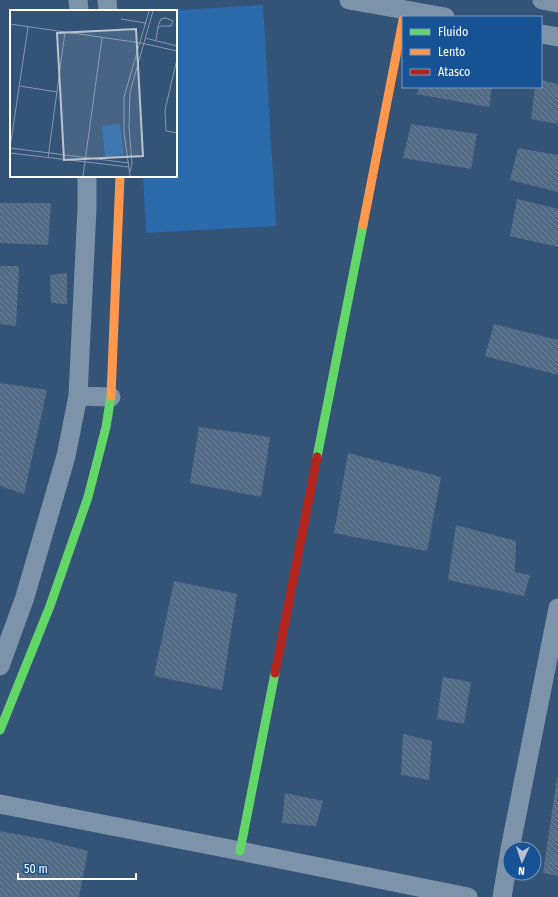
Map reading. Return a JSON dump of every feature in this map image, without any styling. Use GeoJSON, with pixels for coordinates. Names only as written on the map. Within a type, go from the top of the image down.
{"type":"FeatureCollection","features":[{"type":"Feature","properties":{"kind":"street"},"geometry":{"type":"LineString","coordinates":[[78,0],[79,10]]}},
{"type":"Feature","properties":{"kind":"street"},"geometry":{"type":"LineString","coordinates":[[107,0],[108,10]]}},
{"type":"Feature","properties":{"kind":"street"},"geometry":{"type":"LineString","coordinates":[[349,0],[405,12],[437,16]]}},
{"type":"Feature","properties":{"kind":"street"},"geometry":{"type":"LineString","coordinates":[[542,0],[558,3]]}},
{"type":"Feature","properties":{"kind":"street"},"geometry":{"type":"LineString","coordinates":[[240,851],[402,27]]}},
{"type":"Feature","properties":{"kind":"street"},"geometry":{"type":"LineString","coordinates":[[542,34],[558,37]]}},
{"type":"Feature","properties":{"kind":"street"},"geometry":{"type":"LineString","coordinates":[[0,666],[25,596],[66,456],[78,396],[87,208],[86,177]]}},
{"type":"Feature","properties":{"kind":"street"},"geometry":{"type":"LineString","coordinates":[[0,730],[50,606],[88,497],[106,427],[111,397],[120,177]]}},
{"type":"Feature","properties":{"kind":"street"},"geometry":{"type":"LineString","coordinates":[[78,396],[111,397]]}},
{"type":"Feature","properties":{"kind":"street"},"geometry":{"type":"LineString","coordinates":[[512,841],[558,608]]}},
{"type":"Feature","properties":{"kind":"street"},"geometry":{"type":"LineString","coordinates":[[0,804],[468,897]]}},
{"type":"Feature","properties":{"kind":"street"},"geometry":{"type":"LineString","coordinates":[[502,897],[505,881]]}},
{"type":"Feature","properties":{"kind":"shaded area"},"geometry":{"type":"Polygon","coordinates":[[[263,5],[276,226],[146,233],[143,177],[177,177],[177,10],[263,5]]]}},
{"type":"Feature","properties":{"kind":"building"},"geometry":{"type":"Polygon","coordinates":[[[542,80],[558,84],[558,124],[531,119],[535,88],[542,88],[542,80]]]}},
{"type":"Feature","properties":{"kind":"building"},"geometry":{"type":"Polygon","coordinates":[[[419,88],[492,88],[489,107],[417,94],[419,88]]]}},
{"type":"Feature","properties":{"kind":"building"},"geometry":{"type":"Polygon","coordinates":[[[411,124],[477,134],[471,169],[403,158],[411,124]]]}},
{"type":"Feature","properties":{"kind":"building"},"geometry":{"type":"Polygon","coordinates":[[[518,148],[558,155],[558,192],[510,180],[518,148]]]}},
{"type":"Feature","properties":{"kind":"building"},"geometry":{"type":"Polygon","coordinates":[[[517,199],[558,209],[558,247],[510,236],[517,199]]]}},
{"type":"Feature","properties":{"kind":"building"},"geometry":{"type":"Polygon","coordinates":[[[0,203],[51,203],[48,245],[0,243],[0,203]]]}},
{"type":"Feature","properties":{"kind":"building"},"geometry":{"type":"Polygon","coordinates":[[[0,266],[19,266],[16,326],[0,324],[0,266]]]}},
{"type":"Feature","properties":{"kind":"building"},"geometry":{"type":"Polygon","coordinates":[[[67,273],[67,304],[51,303],[50,275],[67,273]]]}},
{"type":"Feature","properties":{"kind":"building"},"geometry":{"type":"Polygon","coordinates":[[[494,324],[558,340],[558,375],[485,356],[494,324]]]}},
{"type":"Feature","properties":{"kind":"building"},"geometry":{"type":"Polygon","coordinates":[[[0,383],[47,390],[24,494],[0,486],[0,383]]]}},
{"type":"Feature","properties":{"kind":"building"},"geometry":{"type":"Polygon","coordinates":[[[199,427],[270,437],[261,497],[190,483],[199,427]]]}},
{"type":"Feature","properties":{"kind":"building"},"geometry":{"type":"Polygon","coordinates":[[[348,453],[441,477],[427,551],[334,533],[348,453]]]}},
{"type":"Feature","properties":{"kind":"building"},"geometry":{"type":"Polygon","coordinates":[[[456,525],[516,541],[515,572],[530,575],[524,596],[448,580],[456,525]]]}},
{"type":"Feature","properties":{"kind":"building"},"geometry":{"type":"Polygon","coordinates":[[[174,581],[237,594],[222,690],[154,676],[174,581]]]}},
{"type":"Feature","properties":{"kind":"building"},"geometry":{"type":"Polygon","coordinates":[[[443,677],[471,682],[464,724],[437,719],[443,677]]]}},
{"type":"Feature","properties":{"kind":"building"},"geometry":{"type":"Polygon","coordinates":[[[403,734],[432,741],[429,780],[401,775],[403,734]]]}},
{"type":"Feature","properties":{"kind":"building"},"geometry":{"type":"Polygon","coordinates":[[[558,778],[558,876],[543,873],[558,778]]]}},
{"type":"Feature","properties":{"kind":"building"},"geometry":{"type":"Polygon","coordinates":[[[285,793],[323,801],[316,826],[282,823],[285,793]]]}},
{"type":"Feature","properties":{"kind":"building"},"geometry":{"type":"Polygon","coordinates":[[[0,831],[43,839],[88,851],[79,897],[0,897],[0,831]]]}},
{"type":"Feature","properties":{"kind":"traffic: fast"},"geometry":{"type":"LineString","coordinates":[[317,457],[363,225]]}},
{"type":"Feature","properties":{"kind":"traffic: fast"},"geometry":{"type":"LineString","coordinates":[[0,730],[50,606],[88,497],[106,427],[111,396]]}},
{"type":"Feature","properties":{"kind":"traffic: fast"},"geometry":{"type":"LineString","coordinates":[[240,851],[275,673]]}},
{"type":"Feature","properties":{"kind":"traffic: slow"},"geometry":{"type":"LineString","coordinates":[[363,225],[402,25]]}},
{"type":"Feature","properties":{"kind":"traffic: slow"},"geometry":{"type":"LineString","coordinates":[[111,396],[120,177]]}},
{"type":"Feature","properties":{"kind":"traffic: jam"},"geometry":{"type":"LineString","coordinates":[[275,673],[317,457]]}}]}
